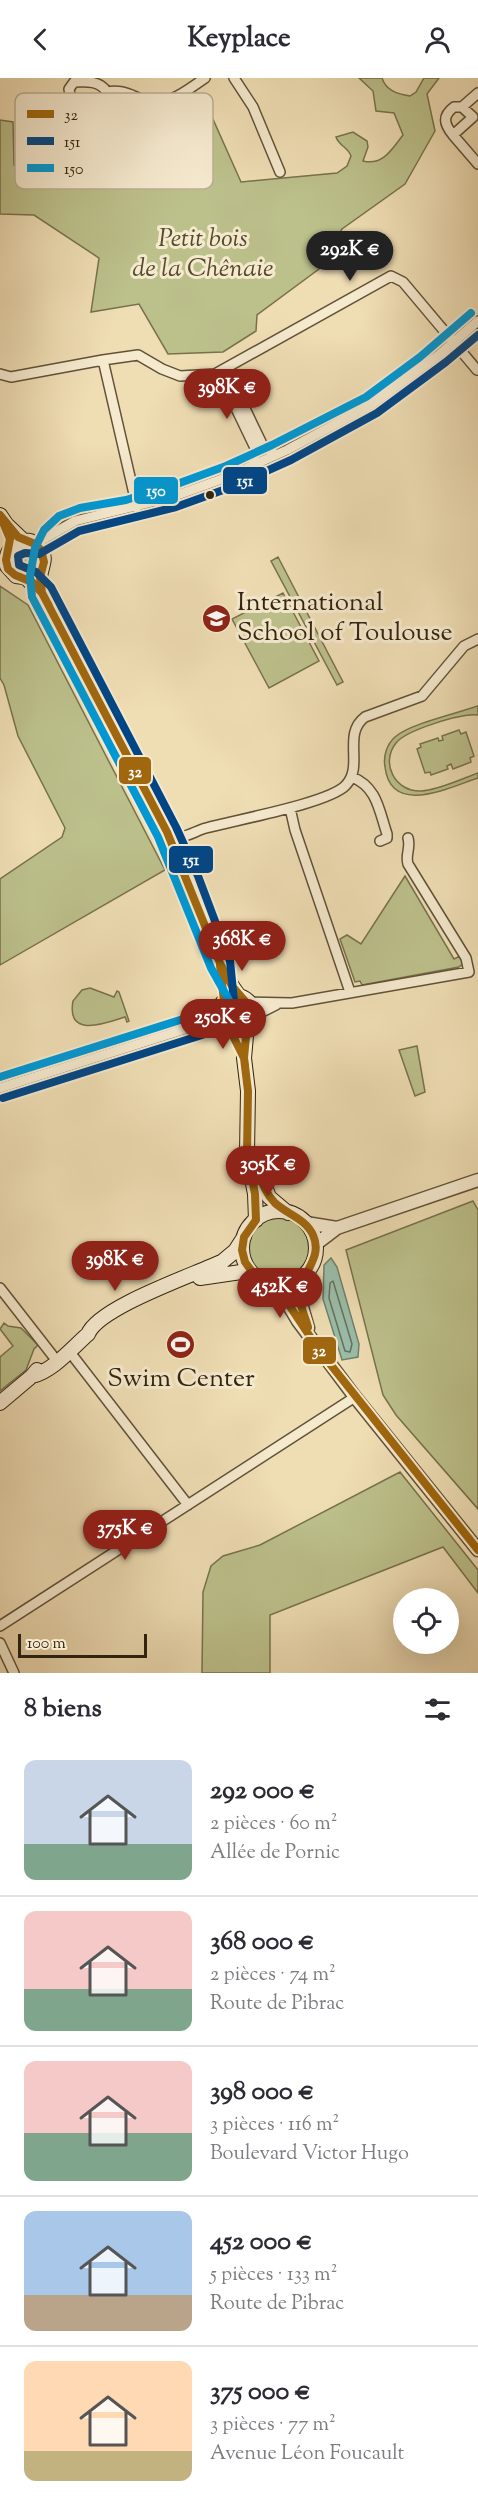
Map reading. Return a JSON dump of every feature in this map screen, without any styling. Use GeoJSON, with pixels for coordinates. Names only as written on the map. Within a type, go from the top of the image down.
{"type":"FeatureCollection","features":[{"type":"Feature","properties":{"kind":"main road"},"geometry":{"type":"LineString","coordinates":[[3,520],[34,546],[44,562],[40,577],[42,593]]}},
{"type":"Feature","properties":{"kind":"main road"},"geometry":{"type":"LineString","coordinates":[[3,520],[10,535],[10,548],[6,558],[8,569],[16,576],[27,579],[42,593],[167,832],[220,963],[252,1009],[244,1058],[248,1091],[247,1153],[255,1194],[256,1220]]}},
{"type":"Feature","properties":{"kind":"main road"},"geometry":{"type":"LineString","coordinates":[[10,548],[34,546]]}},
{"type":"Feature","properties":{"kind":"main road"},"geometry":{"type":"LineString","coordinates":[[27,579],[35,576],[42,568]]}},
{"type":"Feature","properties":{"kind":"main road"},"geometry":{"type":"LineString","coordinates":[[220,963],[224,1000],[219,1010],[244,1058]]}},
{"type":"Feature","properties":{"kind":"main road"},"geometry":{"type":"LineString","coordinates":[[224,1000],[230,997],[244,999]]}},
{"type":"Feature","properties":{"kind":"main road"},"geometry":{"type":"LineString","coordinates":[[224,1023],[238,1029],[249,1021]]}},
{"type":"Feature","properties":{"kind":"main road"},"geometry":{"type":"LineString","coordinates":[[161,1288],[212,1275],[241,1272],[254,1275],[271,1284],[288,1284],[305,1275],[314,1259],[316,1244],[306,1223],[269,1197],[248,1146]]}},
{"type":"Feature","properties":{"kind":"main road"},"geometry":{"type":"LineString","coordinates":[[32,1376],[39,1375],[69,1351],[88,1334],[90,1329],[114,1310],[223,1261],[235,1251],[256,1220],[271,1212],[288,1212]]}},
{"type":"Feature","properties":{"kind":"main road"},"geometry":{"type":"LineString","coordinates":[[244,1238],[243,1256],[247,1267],[254,1275]]}},
{"type":"Feature","properties":{"kind":"main road"},"geometry":{"type":"LineString","coordinates":[[0,1403],[85,1329],[90,1329]]}},
{"type":"Feature","properties":{"kind":"street"},"geometry":{"type":"LineString","coordinates":[[184,93],[205,78]]}},
{"type":"Feature","properties":{"kind":"street"},"geometry":{"type":"LineString","coordinates":[[234,78],[253,107],[280,172]]}},
{"type":"Feature","properties":{"kind":"street"},"geometry":{"type":"LineString","coordinates":[[70,93],[69,89],[73,83],[93,82],[100,84],[107,92],[127,93]]}},
{"type":"Feature","properties":{"kind":"street"},"geometry":{"type":"LineString","coordinates":[[478,93],[462,107],[454,107],[446,116],[446,124],[453,135],[478,164]]}},
{"type":"Feature","properties":{"kind":"street"},"geometry":{"type":"LineString","coordinates":[[453,135],[475,121],[462,107]]}},
{"type":"Feature","properties":{"kind":"street"},"geometry":{"type":"LineString","coordinates":[[0,374],[11,377],[135,355],[180,376],[202,376],[223,371],[389,276],[404,282],[477,370]]}},
{"type":"Feature","properties":{"kind":"street"},"geometry":{"type":"LineString","coordinates":[[34,546],[75,521],[137,507],[197,489],[276,455],[371,405],[478,321]]}},
{"type":"Feature","properties":{"kind":"street"},"geometry":{"type":"LineString","coordinates":[[103,360],[137,507]]}},
{"type":"Feature","properties":{"kind":"street"},"geometry":{"type":"LineString","coordinates":[[223,371],[263,446],[276,455]]}},
{"type":"Feature","properties":{"kind":"street"},"geometry":{"type":"LineString","coordinates":[[223,371],[256,450],[252,466]]}},
{"type":"Feature","properties":{"kind":"street"},"geometry":{"type":"LineString","coordinates":[[167,832],[175,837],[182,837],[198,830],[290,808],[334,794],[352,777],[354,732],[359,722],[365,717],[422,696],[464,646],[478,639]]}},
{"type":"Feature","properties":{"kind":"street"},"geometry":{"type":"LineString","coordinates":[[352,777],[364,782],[374,795],[387,834],[387,838],[380,841]]}},
{"type":"Feature","properties":{"kind":"street"},"geometry":{"type":"LineString","coordinates":[[290,808],[295,830],[350,993]]}},
{"type":"Feature","properties":{"kind":"street"},"geometry":{"type":"LineString","coordinates":[[244,999],[278,1004],[469,972],[466,958],[408,864],[407,857],[410,847],[408,838]]}},
{"type":"Feature","properties":{"kind":"street"},"geometry":{"type":"LineString","coordinates":[[249,1021],[278,1004]]}},
{"type":"Feature","properties":{"kind":"street"},"geometry":{"type":"LineString","coordinates":[[0,1088],[224,1023]]}},
{"type":"Feature","properties":{"kind":"street"},"geometry":{"type":"LineString","coordinates":[[316,1244],[338,1228],[478,1180]]}},
{"type":"Feature","properties":{"kind":"street"},"geometry":{"type":"LineString","coordinates":[[306,1223],[338,1228]]}},
{"type":"Feature","properties":{"kind":"street"},"geometry":{"type":"LineString","coordinates":[[305,1275],[300,1300],[310,1335]]}},
{"type":"Feature","properties":{"kind":"street"},"geometry":{"type":"LineString","coordinates":[[271,1284],[283,1296],[298,1321],[356,1397],[478,1550]]}},
{"type":"Feature","properties":{"kind":"street"},"geometry":{"type":"LineString","coordinates":[[0,1288],[53,1356]]}},
{"type":"Feature","properties":{"kind":"street"},"geometry":{"type":"LineString","coordinates":[[69,1351],[188,1505]]}},
{"type":"Feature","properties":{"kind":"street"},"geometry":{"type":"LineString","coordinates":[[0,1626],[356,1397]]}},
{"type":"Feature","properties":{"kind":"street"},"geometry":{"type":"LineString","coordinates":[[0,1643],[14,1673]]}},
{"type":"Feature","properties":{"kind":"green space","name":"Petit bois de la Chênaie"},"geometry":{"type":"Polygon","coordinates":[[[359,78],[382,78],[389,89],[410,96],[416,92],[424,78],[439,78],[427,94],[435,131],[405,184],[342,229],[319,269],[257,315],[256,331],[223,352],[168,354],[139,304],[91,312],[99,258],[34,215],[0,214],[0,120],[13,122],[15,189],[213,189],[213,119],[241,182],[337,173],[347,166],[351,156],[336,137],[353,132],[367,141],[368,147],[363,161],[382,159],[403,135],[394,113],[376,111],[373,91],[359,78]]]}},
{"type":"Feature","properties":{"kind":"green space"},"geometry":{"type":"Polygon","coordinates":[[[24,546],[35,550],[39,562],[32,572],[20,572],[11,563],[13,551],[24,546]]]}},
{"type":"Feature","properties":{"kind":"green space"},"geometry":{"type":"Polygon","coordinates":[[[278,557],[343,682],[337,685],[271,561],[278,557]]]}},
{"type":"Feature","properties":{"kind":"green space"},"geometry":{"type":"Polygon","coordinates":[[[0,586],[28,605],[165,870],[0,965],[0,879],[62,837],[65,828],[18,736],[0,678],[0,586]]]}},
{"type":"Feature","properties":{"kind":"green space"},"geometry":{"type":"Polygon","coordinates":[[[283,593],[319,661],[269,688],[232,619],[283,593]]]}},
{"type":"Feature","properties":{"kind":"green space"},"geometry":{"type":"Polygon","coordinates":[[[478,706],[478,715],[435,723],[402,738],[391,751],[390,767],[397,782],[412,790],[435,789],[478,773],[478,778],[423,795],[410,795],[398,791],[390,782],[385,767],[385,755],[392,740],[402,732],[422,723],[478,706]]]}},
{"type":"Feature","properties":{"kind":"green space"},"geometry":{"type":"Polygon","coordinates":[[[459,730],[461,734],[466,732],[474,756],[470,758],[471,762],[453,769],[451,764],[447,766],[448,769],[431,775],[430,772],[425,773],[417,749],[421,747],[420,744],[438,738],[439,741],[443,740],[442,736],[459,730]]]}},
{"type":"Feature","properties":{"kind":"green space"},"geometry":{"type":"Polygon","coordinates":[[[405,876],[454,959],[460,956],[463,964],[459,967],[362,985],[360,981],[355,982],[340,939],[347,935],[361,944],[405,876]]]}},
{"type":"Feature","properties":{"kind":"green space"},"geometry":{"type":"Polygon","coordinates":[[[90,988],[114,997],[117,991],[119,992],[129,1021],[127,1022],[125,1017],[89,1026],[76,1020],[72,1013],[73,1001],[82,990],[90,988]]]}},
{"type":"Feature","properties":{"kind":"green space"},"geometry":{"type":"Polygon","coordinates":[[[417,1046],[425,1092],[415,1096],[399,1050],[417,1046]]]}},
{"type":"Feature","properties":{"kind":"green space"},"geometry":{"type":"Polygon","coordinates":[[[473,1201],[478,1210],[478,1509],[396,1415],[383,1395],[346,1250],[473,1201]]]}},
{"type":"Feature","properties":{"kind":"green space"},"geometry":{"type":"Polygon","coordinates":[[[279,1215],[297,1221],[305,1229],[311,1247],[305,1265],[297,1273],[279,1279],[261,1273],[253,1265],[247,1247],[253,1229],[261,1221],[279,1215]]]}},
{"type":"Feature","properties":{"kind":"green space"},"geometry":{"type":"Polygon","coordinates":[[[4,1323],[21,1328],[38,1345],[34,1349],[26,1370],[0,1391],[0,1357],[13,1346],[0,1329],[4,1323]]]}},
{"type":"Feature","properties":{"kind":"green space"},"geometry":{"type":"Polygon","coordinates":[[[400,1472],[478,1570],[478,1593],[443,1547],[270,1615],[270,1673],[202,1673],[203,1592],[211,1566],[223,1556],[260,1545],[400,1472]]]}},
{"type":"Feature","properties":{"kind":"water"},"geometry":{"type":"Polygon","coordinates":[[[331,1258],[337,1267],[359,1344],[358,1357],[342,1360],[323,1299],[324,1265],[331,1258]]]}},
{"type":"Feature","properties":{"kind":"transit line","name":"150"},"geometry":{"type":"LineString","coordinates":[[0,1077],[218,1008],[225,1009],[237,1018],[241,1014],[241,1011],[230,1002],[211,968],[158,837],[32,597],[30,576],[35,548],[44,530],[59,516],[80,508],[126,500],[177,484],[226,466],[272,445],[366,397],[420,357],[471,313]]}},
{"type":"Feature","properties":{"kind":"transit line","name":"151"},"geometry":{"type":"LineString","coordinates":[[3,1098],[224,1028],[230,1022],[230,1012],[234,1001],[230,961],[198,876],[176,827],[51,587],[36,572],[19,565],[18,556],[25,553],[39,554],[79,531],[176,507],[226,489],[291,460],[377,413],[446,362],[478,335]]}},
{"type":"Feature","properties":{"kind":"transit line","name":"32"},"geometry":{"type":"LineString","coordinates":[[0,515],[10,539],[6,560],[8,569],[15,575],[32,582],[42,593],[167,832],[220,963],[232,986],[252,1009],[252,1017],[247,1025],[244,1058],[248,1091],[247,1153],[255,1194],[256,1220],[244,1237],[242,1250],[245,1262],[256,1277],[271,1284],[283,1296],[319,1350],[478,1550]]}},
{"type":"Feature","properties":{"kind":"transit line","name":"32"},"geometry":{"type":"LineString","coordinates":[[0,515],[18,537],[35,544],[41,550],[44,562],[40,577],[42,593],[49,606]]}},
{"type":"Feature","properties":{"kind":"transit line","name":"32"},"geometry":{"type":"LineString","coordinates":[[220,965],[224,1001],[219,1010],[220,1018],[229,1028],[244,1058],[245,1065]]}},
{"type":"Feature","properties":{"kind":"transit line","name":"32"},"geometry":{"type":"LineString","coordinates":[[257,1166],[263,1186],[271,1199],[306,1225],[313,1235],[316,1250],[300,1291],[301,1305],[308,1327]]}},
{"type":"Feature","properties":{"kind":"place","name":"International School of Toulouse"},"geometry":{"type":"Point","coordinates":[216,618]}},
{"type":"Feature","properties":{"kind":"place","name":"Swim Center"},"geometry":{"type":"Point","coordinates":[181,1345]}}]}
